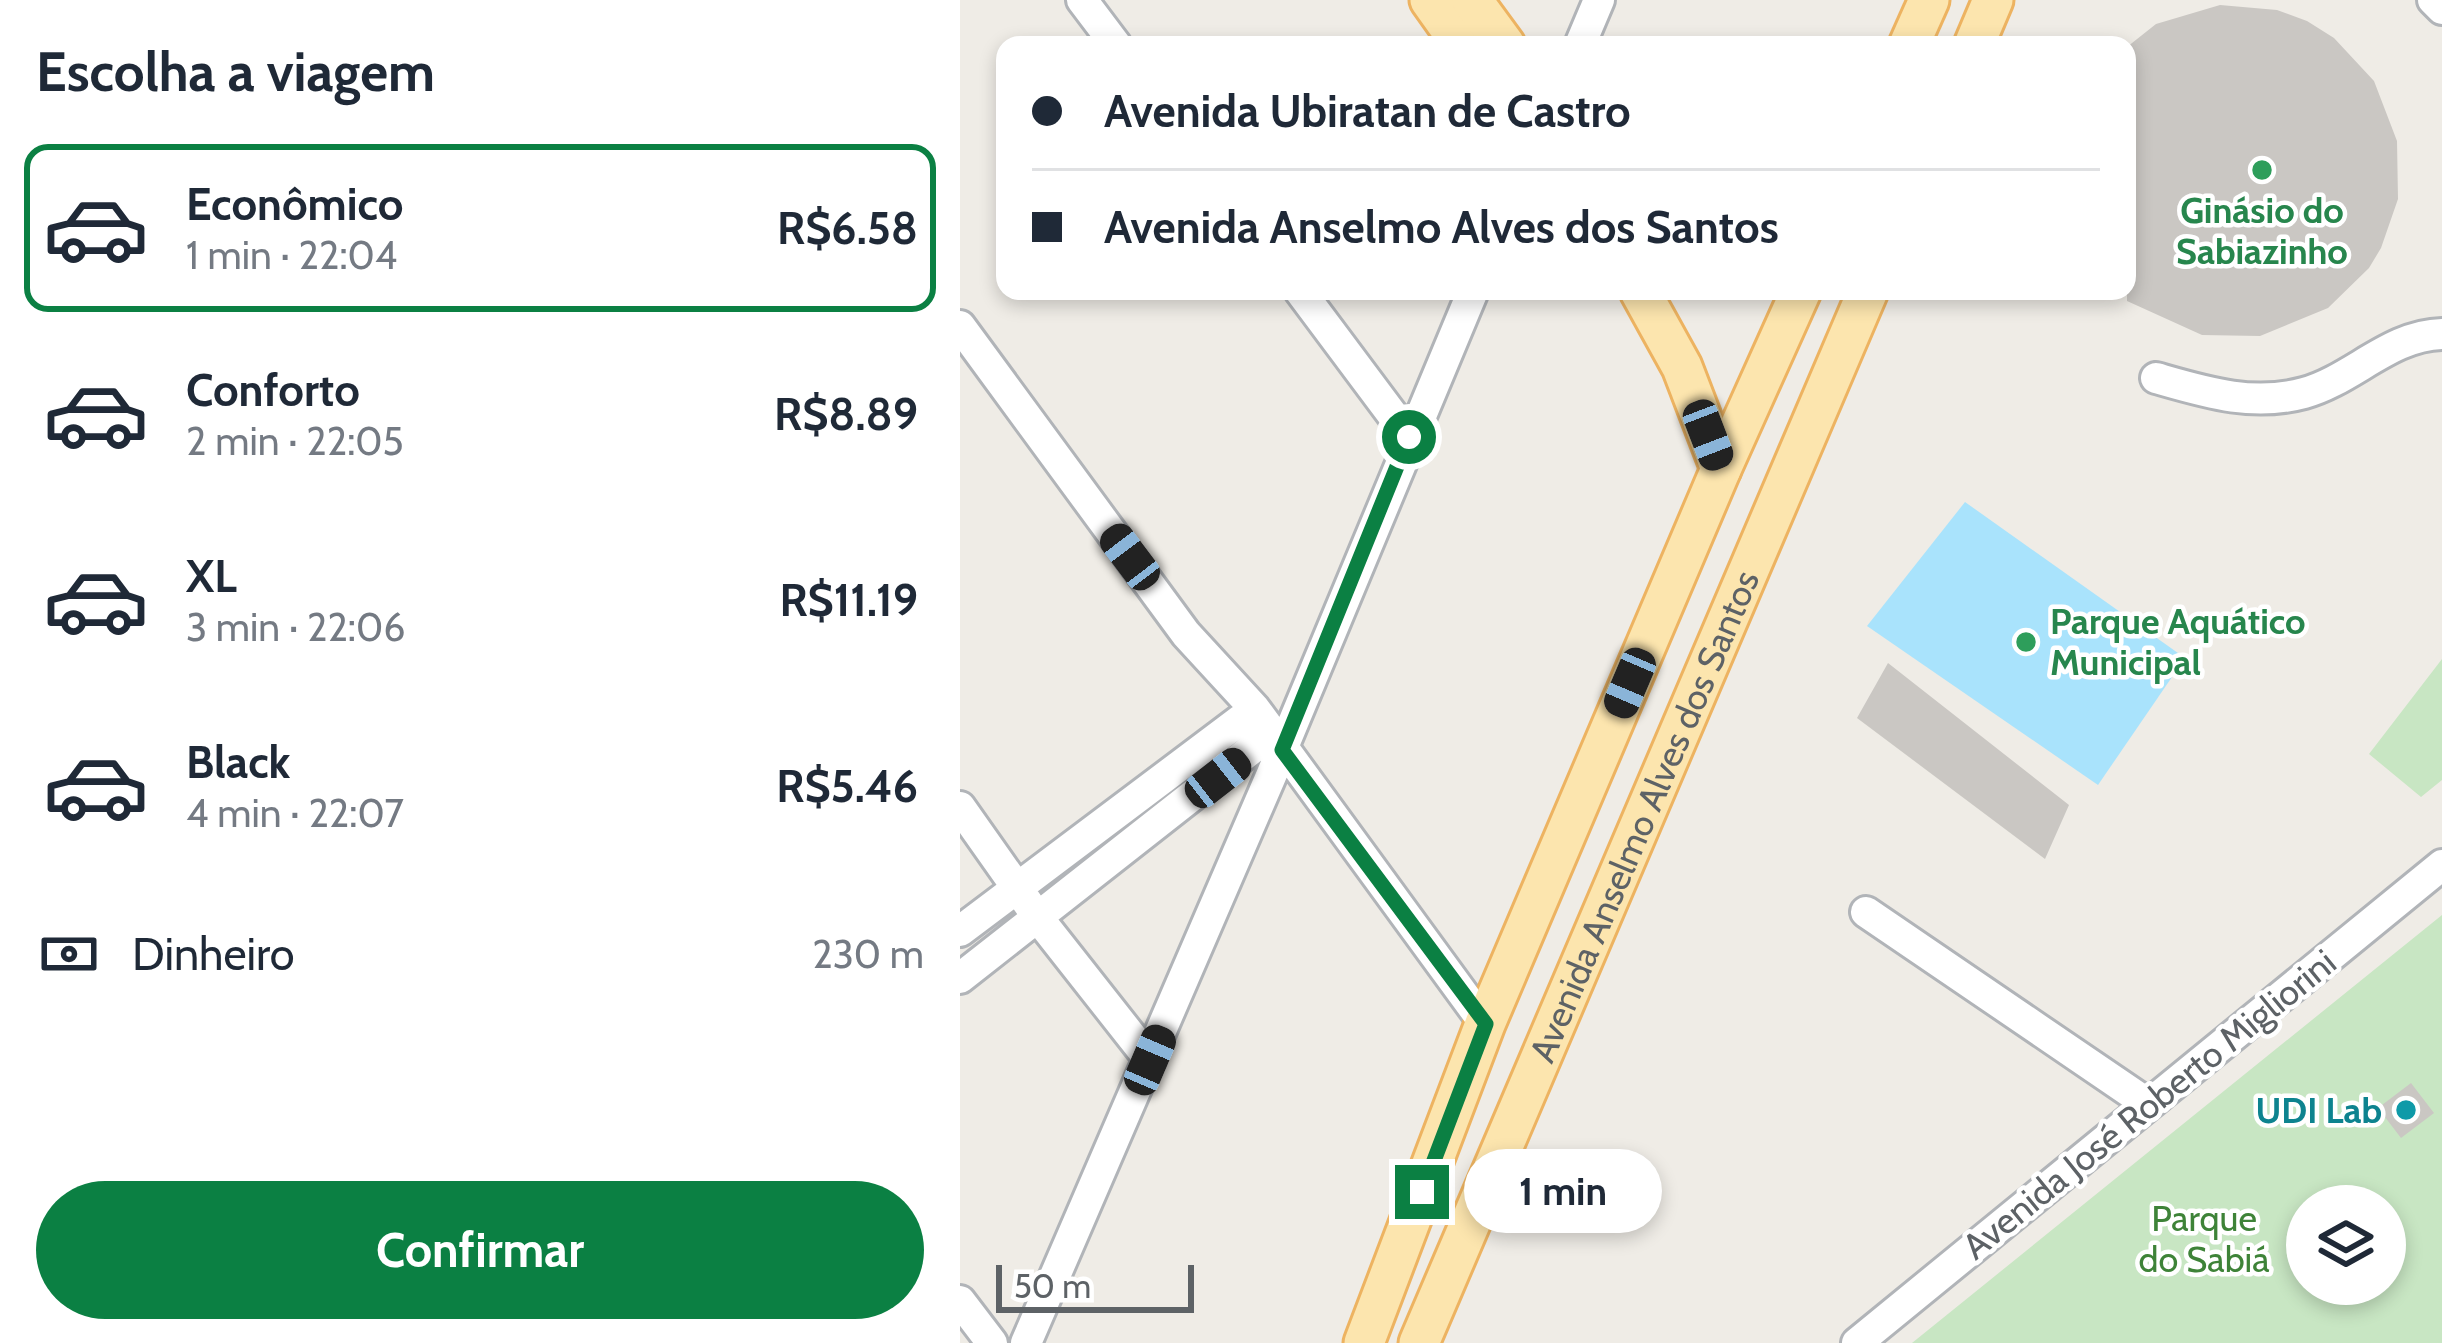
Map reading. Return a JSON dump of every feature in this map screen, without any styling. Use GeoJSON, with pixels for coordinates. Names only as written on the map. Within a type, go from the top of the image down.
{"type":"FeatureCollection","features":[{"type":"Feature","properties":{"kind":"main road"},"geometry":{"type":"LineString","coordinates":[[1430,0],[1456,36]]}},
{"type":"Feature","properties":{"kind":"main road"},"geometry":{"type":"LineString","coordinates":[[1472,0],[1498,36]]}},
{"type":"Feature","properties":{"kind":"main road"},"geometry":{"type":"LineString","coordinates":[[1913,36],[1929,0]]}},
{"type":"Feature","properties":{"kind":"main road"},"geometry":{"type":"LineString","coordinates":[[1978,36],[1993,0]]}},
{"type":"Feature","properties":{"kind":"main road"},"geometry":{"type":"LineString","coordinates":[[1645,300],[1682,367],[1721,470]]}},
{"type":"Feature","properties":{"kind":"main road","name":"Avenida Anselmo Alves dos Santos"},"geometry":{"type":"LineString","coordinates":[[1369,1331],[1486,1024],[1797,300]]}},
{"type":"Feature","properties":{"kind":"main road","name":"Avenida Anselmo Alves dos Santos"},"geometry":{"type":"LineString","coordinates":[[1420,1341],[1864,300]]}},
{"type":"Feature","properties":{"kind":"main road"},"geometry":{"type":"LineString","coordinates":[[1369,1331],[1403,1320],[1420,1341]]}},
{"type":"Feature","properties":{"kind":"street"},"geometry":{"type":"LineString","coordinates":[[1082,0],[1109,36]]}},
{"type":"Feature","properties":{"kind":"street"},"geometry":{"type":"LineString","coordinates":[[1584,36],[1599,0]]}},
{"type":"Feature","properties":{"kind":"street"},"geometry":{"type":"LineString","coordinates":[[2433,0],[2442,9]]}},
{"type":"Feature","properties":{"kind":"street"},"geometry":{"type":"LineString","coordinates":[[1307,300],[1409,437]]}},
{"type":"Feature","properties":{"kind":"street"},"geometry":{"type":"LineString","coordinates":[[1027,1343],[1150,1060],[1270,731],[1469,300]]}},
{"type":"Feature","properties":{"kind":"street"},"geometry":{"type":"LineString","coordinates":[[960,326],[1186,634],[1270,731],[1486,1024]]}},
{"type":"Feature","properties":{"kind":"street"},"geometry":{"type":"LineString","coordinates":[[2156,378],[2236,400],[2306,393],[2407,340],[2442,334]]}},
{"type":"Feature","properties":{"kind":"street"},"geometry":{"type":"LineString","coordinates":[[960,931],[1019,886],[1270,731]]}},
{"type":"Feature","properties":{"kind":"street"},"geometry":{"type":"LineString","coordinates":[[960,978],[1040,919],[1270,731]]}},
{"type":"Feature","properties":{"kind":"street"},"geometry":{"type":"LineString","coordinates":[[960,806],[1040,919],[1150,1060]]}},
{"type":"Feature","properties":{"kind":"street","name":"Avenida José Roberto Migliorini"},"geometry":{"type":"LineString","coordinates":[[1857,1343],[2442,865]]}},
{"type":"Feature","properties":{"kind":"street"},"geometry":{"type":"LineString","coordinates":[[1866,912],[2148,1104]]}},
{"type":"Feature","properties":{"kind":"street"},"geometry":{"type":"LineString","coordinates":[[960,1301],[992,1343]]}},
{"type":"Feature","properties":{"kind":"green space"},"geometry":{"type":"Polygon","coordinates":[[[2442,659],[2442,780],[2421,797],[2369,754],[2442,659]]]}},
{"type":"Feature","properties":{"kind":"green space","name":"Parque do Sabiá"},"geometry":{"type":"Polygon","coordinates":[[[2442,915],[2442,1343],[1912,1343],[2442,915]]]}},
{"type":"Feature","properties":{"kind":"water","name":"Parque Aquático Municipal"},"geometry":{"type":"Polygon","coordinates":[[[1965,502],[2185,658],[2098,785],[1867,626],[1965,502]]]}},
{"type":"Feature","properties":{"kind":"building","name":"Ginásio do Sabiazinho"},"geometry":{"type":"Polygon","coordinates":[[[2220,5],[2277,10],[2334,38],[2374,81],[2397,141],[2398,199],[2369,268],[2328,308],[2260,336],[2202,335],[2127,301],[2136,300],[2136,40],[2156,24],[2220,5]]]}},
{"type":"Feature","properties":{"kind":"building"},"geometry":{"type":"Polygon","coordinates":[[[1888,663],[2069,805],[2045,859],[1857,718],[1888,663]]]}},
{"type":"Feature","properties":{"kind":"building","name":"UDI Lab"},"geometry":{"type":"Polygon","coordinates":[[[2411,1083],[2434,1113],[2401,1138],[2378,1108],[2411,1083]]]}},
{"type":"Feature","properties":{"kind":"place","name":"Ginásio do Sabiazinho"},"geometry":{"type":"Point","coordinates":[2262,170]}},
{"type":"Feature","properties":{"kind":"place","name":"Parque Aquático Municipal"},"geometry":{"type":"Point","coordinates":[2026,642]}},
{"type":"Feature","properties":{"kind":"place","name":"UDI Lab"},"geometry":{"type":"Point","coordinates":[2406,1110]}},
{"type":"Feature","properties":{"kind":"route"},"geometry":{"type":"LineString","coordinates":[[1409,437],[1282,750],[1486,1024],[1422,1192]]}}]}
